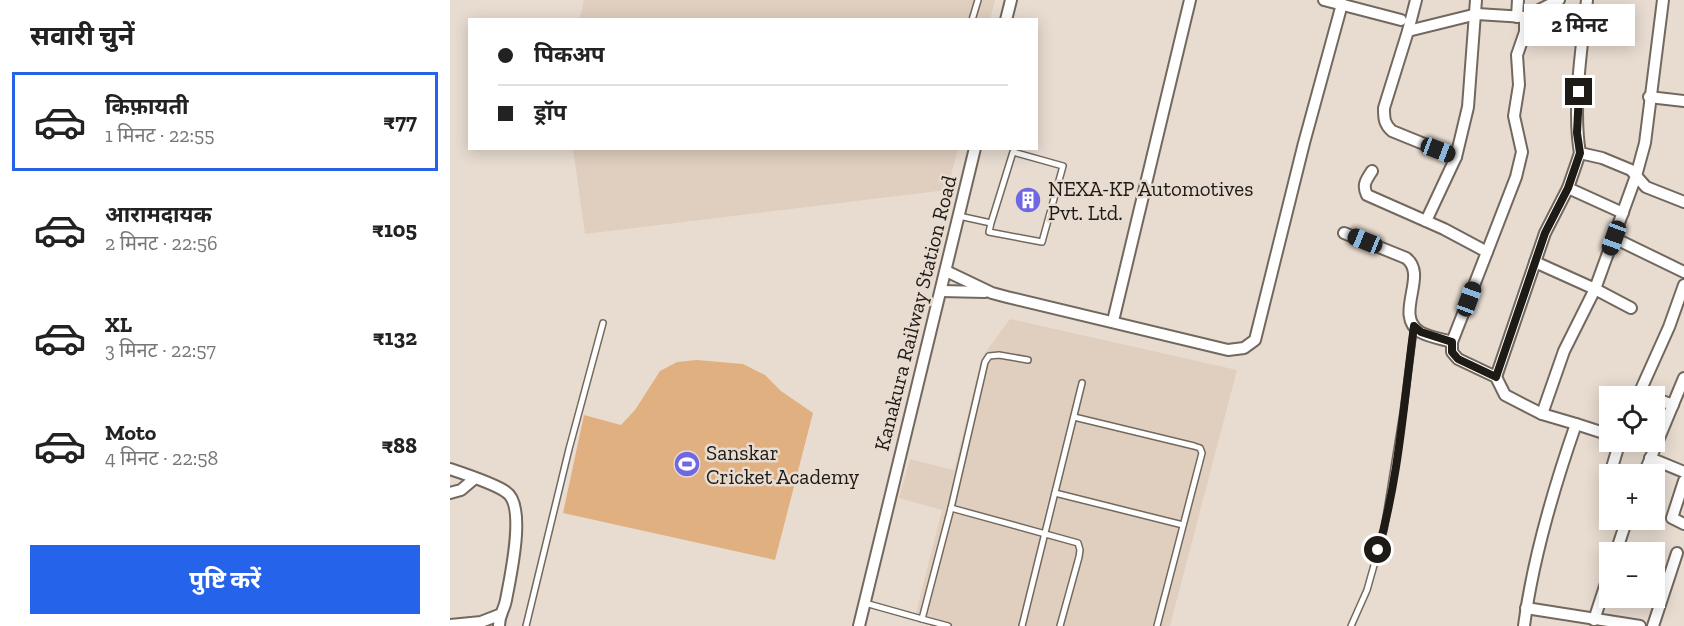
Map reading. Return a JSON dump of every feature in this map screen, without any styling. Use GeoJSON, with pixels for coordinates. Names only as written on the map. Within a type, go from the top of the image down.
{"type":"FeatureCollection","features":[{"type":"Feature","properties":{"kind":"street"},"geometry":{"type":"LineString","coordinates":[[1006,18],[1011,0]]}},
{"type":"Feature","properties":{"kind":"street"},"geometry":{"type":"LineString","coordinates":[[1113,321],[1190,0]]}},
{"type":"Feature","properties":{"kind":"street"},"geometry":{"type":"LineString","coordinates":[[1324,0],[1401,20]]}},
{"type":"Feature","properties":{"kind":"street"},"geometry":{"type":"LineString","coordinates":[[1416,0],[1384,108],[1386,126],[1392,131],[1456,157]]}},
{"type":"Feature","properties":{"kind":"street"},"geometry":{"type":"LineString","coordinates":[[1426,221],[1456,157],[1468,106],[1477,14],[1476,0]]}},
{"type":"Feature","properties":{"kind":"street"},"geometry":{"type":"LineString","coordinates":[[1518,0],[1525,32],[1517,55],[1519,86],[1514,116],[1522,153],[1516,177],[1452,342],[1452,352],[1458,359],[1496,377],[1505,395],[1542,414],[1599,431]]}},
{"type":"Feature","properties":{"kind":"street"},"geometry":{"type":"LineString","coordinates":[[1408,31],[1477,14],[1521,17],[1559,0]]}},
{"type":"Feature","properties":{"kind":"street"},"geometry":{"type":"LineString","coordinates":[[1496,377],[1545,233],[1568,188],[1580,153],[1577,133],[1587,0]]}},
{"type":"Feature","properties":{"kind":"street"},"geometry":{"type":"LineString","coordinates":[[1542,414],[1564,351],[1595,289],[1636,176],[1645,143],[1663,0]]}},
{"type":"Feature","properties":{"kind":"street"},"geometry":{"type":"LineString","coordinates":[[940,291],[992,293],[1228,350],[1244,348],[1255,340],[1304,143],[1342,4]]}},
{"type":"Feature","properties":{"kind":"street"},"geometry":{"type":"LineString","coordinates":[[1649,97],[1684,101]]}},
{"type":"Feature","properties":{"kind":"street","name":"Kanakura Railway Station Road"},"geometry":{"type":"LineString","coordinates":[[859,626],[975,150]]}},
{"type":"Feature","properties":{"kind":"street"},"geometry":{"type":"LineString","coordinates":[[1580,153],[1602,158],[1631,170],[1646,187],[1684,202]]}},
{"type":"Feature","properties":{"kind":"street"},"geometry":{"type":"LineString","coordinates":[[1372,171],[1365,182],[1364,189],[1367,195],[1426,221],[1487,252]]}},
{"type":"Feature","properties":{"kind":"street"},"geometry":{"type":"LineString","coordinates":[[1568,188],[1623,213]]}},
{"type":"Feature","properties":{"kind":"street"},"geometry":{"type":"LineString","coordinates":[[1344,233],[1411,262],[1414,272],[1409,303],[1410,317],[1414,326],[1421,332],[1452,342]]}},
{"type":"Feature","properties":{"kind":"street"},"geometry":{"type":"LineString","coordinates":[[1614,238],[1684,272]]}},
{"type":"Feature","properties":{"kind":"street"},"geometry":{"type":"LineString","coordinates":[[1535,262],[1631,308]]}},
{"type":"Feature","properties":{"kind":"street"},"geometry":{"type":"LineString","coordinates":[[946,271],[992,293]]}},
{"type":"Feature","properties":{"kind":"street"},"geometry":{"type":"LineString","coordinates":[[1646,386],[1684,285]]}},
{"type":"Feature","properties":{"kind":"street"},"geometry":{"type":"LineString","coordinates":[[1648,464],[1684,378]]}},
{"type":"Feature","properties":{"kind":"street"},"geometry":{"type":"LineString","coordinates":[[1665,402],[1673,405]]}},
{"type":"Feature","properties":{"kind":"street"},"geometry":{"type":"LineString","coordinates":[[1524,626],[1526,608],[1555,485],[1576,424]]}},
{"type":"Feature","properties":{"kind":"street"},"geometry":{"type":"LineString","coordinates":[[1650,458],[1684,472]]}},
{"type":"Feature","properties":{"kind":"street"},"geometry":{"type":"LineString","coordinates":[[450,469],[507,492],[515,503],[517,515],[506,604],[499,621],[450,626]]}},
{"type":"Feature","properties":{"kind":"street"},"geometry":{"type":"LineString","coordinates":[[450,493],[461,489],[474,479]]}},
{"type":"Feature","properties":{"kind":"street"},"geometry":{"type":"LineString","coordinates":[[1684,480],[1672,518],[1684,524]]}},
{"type":"Feature","properties":{"kind":"street"},"geometry":{"type":"LineString","coordinates":[[1653,626],[1677,553]]}},
{"type":"Feature","properties":{"kind":"street"},"geometry":{"type":"LineString","coordinates":[[1594,620],[1599,605]]}},
{"type":"Feature","properties":{"kind":"street"},"geometry":{"type":"LineString","coordinates":[[1526,608],[1640,626]]}},
{"type":"Feature","properties":{"kind":"lane"},"geometry":{"type":"LineString","coordinates":[[973,18],[978,0]]}},
{"type":"Feature","properties":{"kind":"lane"},"geometry":{"type":"LineString","coordinates":[[1013,152],[1063,166],[1042,242],[989,232],[991,223],[1013,152]]}},
{"type":"Feature","properties":{"kind":"lane"},"geometry":{"type":"LineString","coordinates":[[959,216],[991,223]]}},
{"type":"Feature","properties":{"kind":"lane"},"geometry":{"type":"LineString","coordinates":[[526,626],[603,322]]}},
{"type":"Feature","properties":{"kind":"lane"},"geometry":{"type":"LineString","coordinates":[[1351,626],[1367,590],[1384,530],[1414,326]]}},
{"type":"Feature","properties":{"kind":"lane"},"geometry":{"type":"LineString","coordinates":[[922,619],[985,362],[989,356],[999,354],[1028,360]]}},
{"type":"Feature","properties":{"kind":"lane"},"geometry":{"type":"LineString","coordinates":[[1022,626],[1082,383]]}},
{"type":"Feature","properties":{"kind":"lane"},"geometry":{"type":"LineString","coordinates":[[1074,417],[1200,448],[1202,457],[1157,626]]}},
{"type":"Feature","properties":{"kind":"lane"},"geometry":{"type":"LineString","coordinates":[[1055,493],[1183,525]]}},
{"type":"Feature","properties":{"kind":"lane"},"geometry":{"type":"LineString","coordinates":[[951,508],[1078,543],[1080,550],[1060,626]]}},
{"type":"Feature","properties":{"kind":"lane"},"geometry":{"type":"LineString","coordinates":[[865,603],[948,626]]}},
{"type":"Feature","properties":{"kind":"shaded area"},"geometry":{"type":"Polygon","coordinates":[[[584,0],[995,0],[990,18],[580,18],[584,0]]]}},
{"type":"Feature","properties":{"kind":"shaded area"},"geometry":{"type":"Polygon","coordinates":[[[573,150],[958,150],[947,190],[585,234],[573,150]]]}},
{"type":"Feature","properties":{"kind":"shaded area"},"geometry":{"type":"Polygon","coordinates":[[[1010,319],[1237,370],[1170,626],[947,626],[915,617],[942,510],[899,498],[910,459],[954,470],[982,357],[1010,319]]]}},
{"type":"Feature","properties":{"kind":"shaded area","name":"Sanskar Cricket Academy"},"geometry":{"type":"Polygon","coordinates":[[[697,360],[743,364],[765,375],[781,391],[813,413],[775,560],[563,513],[584,415],[621,425],[635,410],[660,371],[677,362],[697,360]]]}},
{"type":"Feature","properties":{"kind":"place","name":"NEXA-KP Automotives Pvt. Ltd."},"geometry":{"type":"Point","coordinates":[1028,200]}},
{"type":"Feature","properties":{"kind":"place","name":"Sanskar Cricket Academy"},"geometry":{"type":"Point","coordinates":[687,464]}},
{"type":"Feature","properties":{"kind":"route"},"geometry":{"type":"LineString","coordinates":[[1378,550],[1384,530],[1395,464],[1414,326],[1421,332],[1452,342],[1452,352],[1458,359],[1496,377],[1545,233],[1568,188],[1580,153],[1577,133],[1579,92]]}}]}
